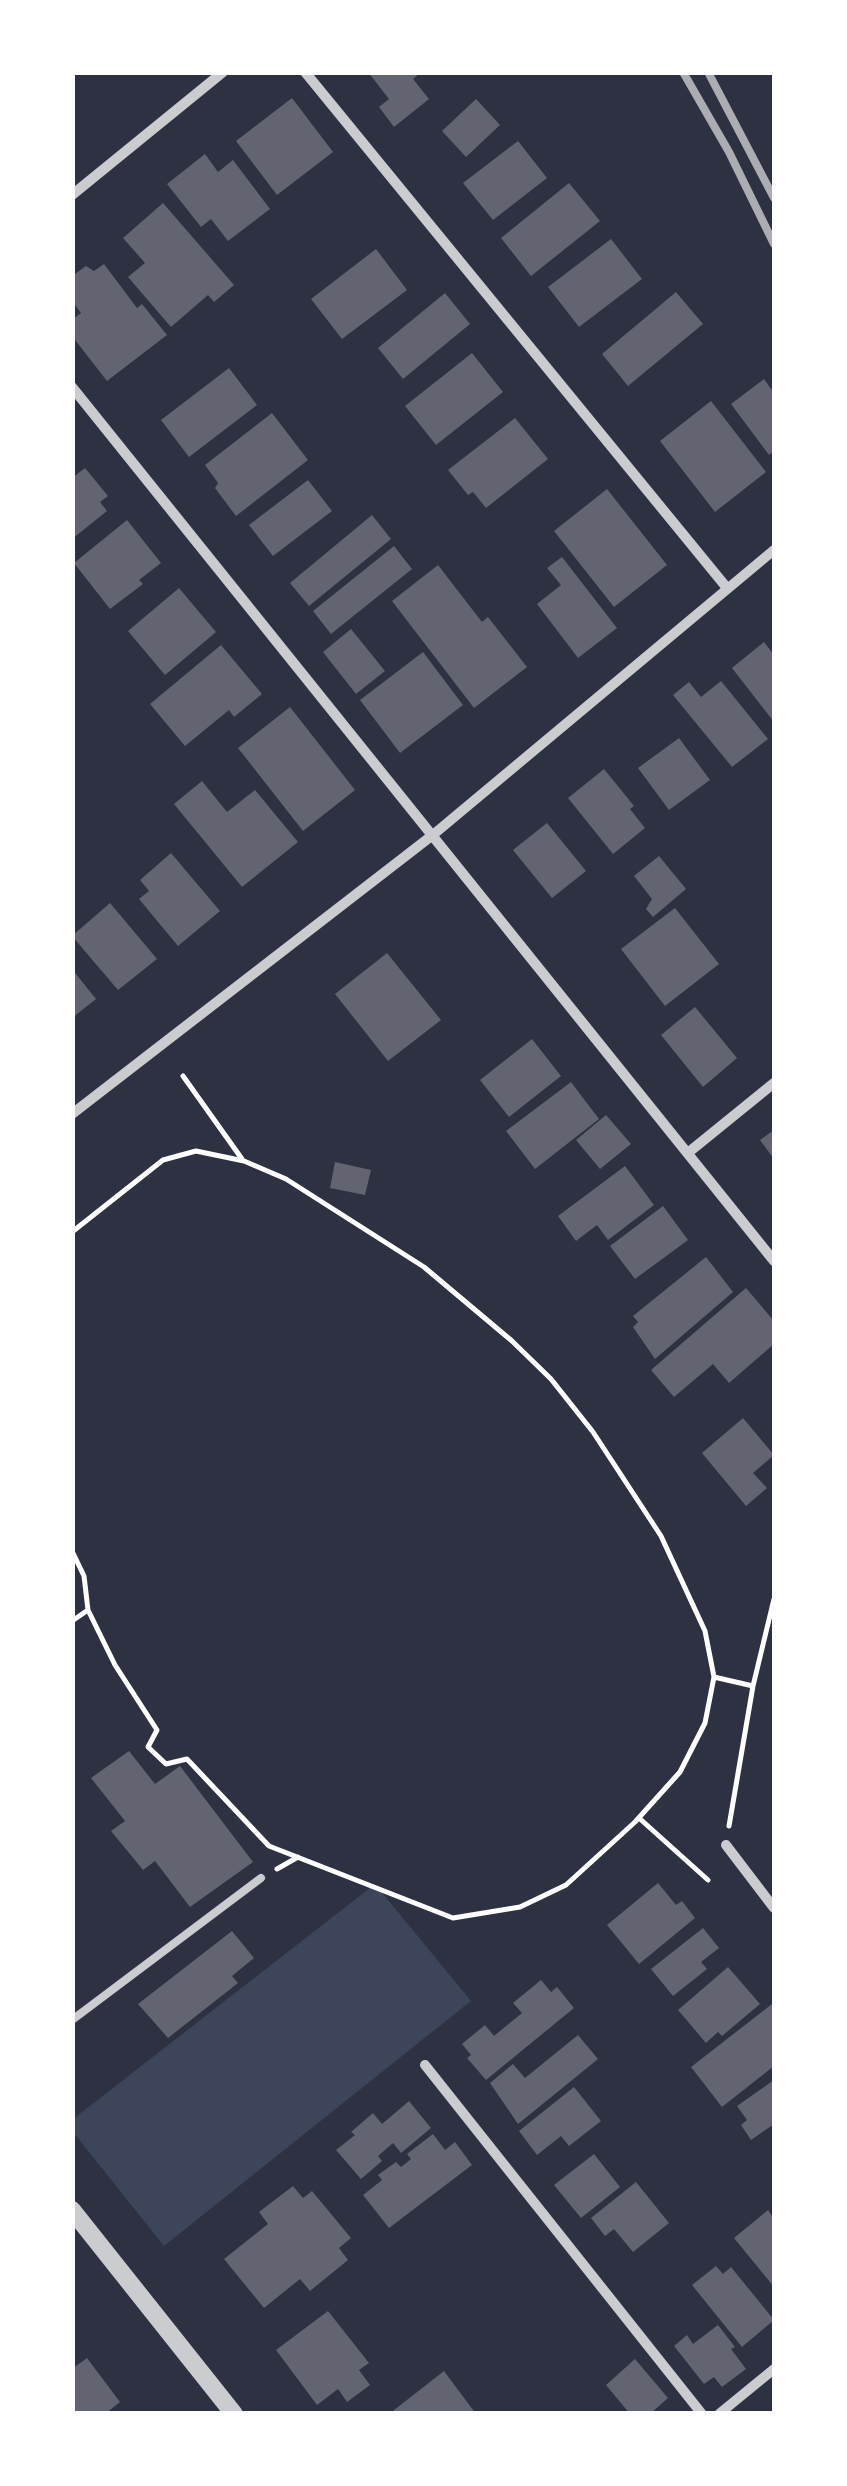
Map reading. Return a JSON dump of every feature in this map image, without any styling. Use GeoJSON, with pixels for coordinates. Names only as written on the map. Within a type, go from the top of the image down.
{"type":"FeatureCollection","features":[{"type":"Feature","properties":{"kind":"street"},"geometry":{"type":"LineString","coordinates":[[72,195],[223,72]]}},
{"type":"Feature","properties":{"kind":"street"},"geometry":{"type":"LineString","coordinates":[[305,72],[727,588]]}},
{"type":"Feature","properties":{"kind":"street"},"geometry":{"type":"LineString","coordinates":[[72,386],[774,1261]]}},
{"type":"Feature","properties":{"kind":"street"},"geometry":{"type":"LineString","coordinates":[[72,1114],[434,834],[774,550]]}},
{"type":"Feature","properties":{"kind":"street"},"geometry":{"type":"LineString","coordinates":[[689,1152],[774,1083]]}},
{"type":"Feature","properties":{"kind":"street"},"geometry":{"type":"LineString","coordinates":[[726,1845],[774,1908]]}},
{"type":"Feature","properties":{"kind":"street"},"geometry":{"type":"LineString","coordinates":[[425,2065],[702,2414]]}},
{"type":"Feature","properties":{"kind":"street"},"geometry":{"type":"LineString","coordinates":[[72,2210],[234,2414]]}},
{"type":"Feature","properties":{"kind":"street"},"geometry":{"type":"LineString","coordinates":[[719,2414],[774,2369]]}},
{"type":"Feature","properties":{"kind":"lane"},"geometry":{"type":"LineString","coordinates":[[72,2020],[262,1878]]}},
{"type":"Feature","properties":{"kind":"path"},"geometry":{"type":"LineString","coordinates":[[183,1076],[244,1161]]}},
{"type":"Feature","properties":{"kind":"path"},"geometry":{"type":"LineString","coordinates":[[72,1232],[163,1160],[196,1151],[244,1161],[316,1196],[424,1267],[478,1310],[551,1379],[593,1432],[661,1536],[705,1632],[714,1677],[706,1723],[680,1772],[639,1818],[566,1885],[520,1907],[453,1918],[269,1846],[187,1759],[166,1764],[148,1747],[157,1730],[115,1665],[88,1610],[84,1576],[72,1551]]}},
{"type":"Feature","properties":{"kind":"path"},"geometry":{"type":"LineString","coordinates":[[726,1845],[753,1686],[774,1599]]}},
{"type":"Feature","properties":{"kind":"path"},"geometry":{"type":"LineString","coordinates":[[72,1621],[88,1610]]}},
{"type":"Feature","properties":{"kind":"path"},"geometry":{"type":"LineString","coordinates":[[714,1677],[753,1686]]}},
{"type":"Feature","properties":{"kind":"path"},"geometry":{"type":"LineString","coordinates":[[639,1818],[708,1880]]}},
{"type":"Feature","properties":{"kind":"path"},"geometry":{"type":"LineString","coordinates":[[262,1878],[299,1857]]}},
{"type":"Feature","properties":{"kind":"shaded area"},"geometry":{"type":"Polygon","coordinates":[[[375,1884],[471,2001],[164,2246],[73,2132],[73,2119],[375,1884]]]}},
{"type":"Feature","properties":{"kind":"building"},"geometry":{"type":"Polygon","coordinates":[[[368,72],[421,72],[413,79],[429,99],[394,127],[379,107],[389,99],[368,72]]]}},
{"type":"Feature","properties":{"kind":"building"},"geometry":{"type":"Polygon","coordinates":[[[292,98],[333,152],[277,195],[236,141],[292,98]]]}},
{"type":"Feature","properties":{"kind":"building"},"geometry":{"type":"Polygon","coordinates":[[[476,99],[500,125],[466,157],[442,131],[476,99]]]}},
{"type":"Feature","properties":{"kind":"building"},"geometry":{"type":"Polygon","coordinates":[[[518,141],[547,178],[493,220],[463,183],[518,141]]]}},
{"type":"Feature","properties":{"kind":"building"},"geometry":{"type":"Polygon","coordinates":[[[205,154],[218,172],[233,160],[270,209],[228,241],[211,219],[201,227],[167,184],[205,154]]]}},
{"type":"Feature","properties":{"kind":"building"},"geometry":{"type":"Polygon","coordinates":[[[569,183],[600,221],[531,276],[501,238],[569,183]]]}},
{"type":"Feature","properties":{"kind":"building"},"geometry":{"type":"Polygon","coordinates":[[[163,203],[234,285],[214,302],[208,295],[171,327],[128,277],[145,263],[123,238],[163,203]]]}},
{"type":"Feature","properties":{"kind":"building"},"geometry":{"type":"Polygon","coordinates":[[[611,239],[642,279],[579,327],[548,287],[611,239]]]}},
{"type":"Feature","properties":{"kind":"building"},"geometry":{"type":"Polygon","coordinates":[[[376,249],[407,290],[342,339],[311,299],[376,249]]]}},
{"type":"Feature","properties":{"kind":"building"},"geometry":{"type":"Polygon","coordinates":[[[104,264],[137,308],[142,304],[167,335],[107,381],[72,336],[72,320],[81,313],[72,301],[72,276],[86,266],[94,271],[104,264]]]}},
{"type":"Feature","properties":{"kind":"building"},"geometry":{"type":"Polygon","coordinates":[[[676,292],[703,324],[628,386],[602,354],[676,292]]]}},
{"type":"Feature","properties":{"kind":"building"},"geometry":{"type":"Polygon","coordinates":[[[445,293],[470,324],[403,379],[378,348],[445,293]]]}},
{"type":"Feature","properties":{"kind":"building"},"geometry":{"type":"Polygon","coordinates":[[[472,353],[503,392],[436,445],[405,406],[472,353]]]}},
{"type":"Feature","properties":{"kind":"building"},"geometry":{"type":"Polygon","coordinates":[[[229,368],[257,405],[189,457],[161,420],[229,368]]]}},
{"type":"Feature","properties":{"kind":"building"},"geometry":{"type":"Polygon","coordinates":[[[764,379],[774,393],[774,451],[769,455],[731,404],[764,379]]]}},
{"type":"Feature","properties":{"kind":"building"},"geometry":{"type":"Polygon","coordinates":[[[711,401],[766,472],[715,512],[660,441],[711,401]]]}},
{"type":"Feature","properties":{"kind":"building"},"geometry":{"type":"Polygon","coordinates":[[[272,413],[308,460],[236,516],[215,488],[218,483],[205,465],[272,413]]]}},
{"type":"Feature","properties":{"kind":"building"},"geometry":{"type":"Polygon","coordinates":[[[515,418],[548,459],[486,508],[473,492],[468,495],[448,470],[515,418]]]}},
{"type":"Feature","properties":{"kind":"building"},"geometry":{"type":"Polygon","coordinates":[[[85,468],[108,496],[100,502],[107,511],[72,539],[72,478],[85,468]]]}},
{"type":"Feature","properties":{"kind":"building"},"geometry":{"type":"Polygon","coordinates":[[[308,480],[332,511],[273,556],[249,525],[308,480]]]}},
{"type":"Feature","properties":{"kind":"building"},"geometry":{"type":"Polygon","coordinates":[[[607,489],[667,565],[614,607],[554,531],[607,489]]]}},
{"type":"Feature","properties":{"kind":"building"},"geometry":{"type":"Polygon","coordinates":[[[372,515],[391,539],[309,606],[290,583],[372,515]]]}},
{"type":"Feature","properties":{"kind":"building"},"geometry":{"type":"Polygon","coordinates":[[[127,520],[161,563],[139,580],[143,584],[110,609],[74,563],[127,520]]]}},
{"type":"Feature","properties":{"kind":"building"},"geometry":{"type":"Polygon","coordinates":[[[394,546],[412,569],[331,634],[313,611],[394,546]]]}},
{"type":"Feature","properties":{"kind":"building"},"geometry":{"type":"Polygon","coordinates":[[[562,557],[617,628],[578,658],[537,604],[561,585],[547,568],[562,557]]]}},
{"type":"Feature","properties":{"kind":"building"},"geometry":{"type":"Polygon","coordinates":[[[438,565],[482,622],[488,617],[527,667],[474,708],[392,601],[438,565]]]}},
{"type":"Feature","properties":{"kind":"building"},"geometry":{"type":"Polygon","coordinates":[[[179,588],[216,632],[165,675],[128,631],[179,588]]]}},
{"type":"Feature","properties":{"kind":"building"},"geometry":{"type":"Polygon","coordinates":[[[351,629],[385,671],[356,694],[323,652],[351,629]]]}},
{"type":"Feature","properties":{"kind":"building"},"geometry":{"type":"Polygon","coordinates":[[[764,642],[774,655],[774,722],[732,668],[764,642]]]}},
{"type":"Feature","properties":{"kind":"building"},"geometry":{"type":"Polygon","coordinates":[[[221,645],[262,694],[234,717],[229,710],[185,746],[150,704],[221,645]]]}},
{"type":"Feature","properties":{"kind":"building"},"geometry":{"type":"Polygon","coordinates":[[[423,652],[463,705],[400,753],[360,700],[423,652]]]}},
{"type":"Feature","properties":{"kind":"building"},"geometry":{"type":"Polygon","coordinates":[[[721,681],[768,739],[732,767],[673,695],[689,682],[701,697],[721,681]]]}},
{"type":"Feature","properties":{"kind":"building"},"geometry":{"type":"Polygon","coordinates":[[[290,707],[355,790],[303,831],[238,748],[290,707]]]}},
{"type":"Feature","properties":{"kind":"building"},"geometry":{"type":"Polygon","coordinates":[[[679,738],[710,780],[669,810],[638,768],[679,738]]]}},
{"type":"Feature","properties":{"kind":"building"},"geometry":{"type":"Polygon","coordinates":[[[604,769],[634,806],[630,809],[645,828],[613,854],[568,798],[604,769]]]}},
{"type":"Feature","properties":{"kind":"building"},"geometry":{"type":"Polygon","coordinates":[[[202,781],[227,812],[255,790],[298,842],[242,887],[174,804],[202,781]]]}},
{"type":"Feature","properties":{"kind":"building"},"geometry":{"type":"Polygon","coordinates":[[[547,823],[586,871],[552,898],[513,850],[547,823]]]}},
{"type":"Feature","properties":{"kind":"building"},"geometry":{"type":"Polygon","coordinates":[[[171,853],[220,911],[178,946],[139,899],[149,891],[140,880],[171,853]]]}},
{"type":"Feature","properties":{"kind":"building"},"geometry":{"type":"Polygon","coordinates":[[[659,856],[686,889],[653,917],[646,909],[652,899],[634,876],[659,856]]]}},
{"type":"Feature","properties":{"kind":"building"},"geometry":{"type":"Polygon","coordinates":[[[110,903],[157,959],[118,990],[72,936],[110,903]]]}},
{"type":"Feature","properties":{"kind":"building"},"geometry":{"type":"Polygon","coordinates":[[[675,908],[719,964],[665,1006],[621,949],[675,908]]]}},
{"type":"Feature","properties":{"kind":"building"},"geometry":{"type":"Polygon","coordinates":[[[387,953],[441,1020],[388,1061],[335,994],[387,953]]]}},
{"type":"Feature","properties":{"kind":"building"},"geometry":{"type":"Polygon","coordinates":[[[72,969],[96,999],[72,1018],[72,969]]]}},
{"type":"Feature","properties":{"kind":"building"},"geometry":{"type":"Polygon","coordinates":[[[695,1007],[737,1058],[703,1087],[661,1035],[695,1007]]]}},
{"type":"Feature","properties":{"kind":"building"},"geometry":{"type":"Polygon","coordinates":[[[532,1039],[561,1076],[509,1117],[480,1080],[532,1039]]]}},
{"type":"Feature","properties":{"kind":"building"},"geometry":{"type":"Polygon","coordinates":[[[571,1082],[599,1119],[535,1169],[506,1131],[571,1082]]]}},
{"type":"Feature","properties":{"kind":"building"},"geometry":{"type":"Polygon","coordinates":[[[606,1115],[631,1144],[600,1169],[576,1140],[606,1115]]]}},
{"type":"Feature","properties":{"kind":"building"},"geometry":{"type":"Polygon","coordinates":[[[774,1130],[774,1159],[760,1140],[774,1130]]]}},
{"type":"Feature","properties":{"kind":"building"},"geometry":{"type":"Polygon","coordinates":[[[335,1162],[371,1170],[365,1195],[330,1188],[335,1162]]]}},
{"type":"Feature","properties":{"kind":"building"},"geometry":{"type":"Polygon","coordinates":[[[625,1166],[654,1205],[608,1240],[597,1225],[576,1241],[558,1216],[625,1166]]]}},
{"type":"Feature","properties":{"kind":"building"},"geometry":{"type":"Polygon","coordinates":[[[663,1206],[688,1240],[635,1279],[610,1246],[663,1206]]]}},
{"type":"Feature","properties":{"kind":"building"},"geometry":{"type":"Polygon","coordinates":[[[706,1257],[733,1292],[655,1359],[633,1327],[638,1322],[633,1316],[706,1257]]]}},
{"type":"Feature","properties":{"kind":"building"},"geometry":{"type":"Polygon","coordinates":[[[746,1288],[774,1321],[774,1344],[729,1383],[713,1364],[674,1397],[651,1370],[746,1288]]]}},
{"type":"Feature","properties":{"kind":"building"},"geometry":{"type":"Polygon","coordinates":[[[743,1418],[774,1455],[753,1473],[767,1488],[746,1506],[702,1453],[743,1418]]]}},
{"type":"Feature","properties":{"kind":"building"},"geometry":{"type":"Polygon","coordinates":[[[129,1751],[155,1784],[180,1766],[253,1862],[190,1907],[155,1861],[143,1870],[111,1831],[125,1821],[91,1778],[129,1751]]]}},
{"type":"Feature","properties":{"kind":"building"},"geometry":{"type":"Polygon","coordinates":[[[658,1883],[676,1905],[682,1901],[695,1918],[639,1964],[607,1925],[658,1883]]]}},
{"type":"Feature","properties":{"kind":"building"},"geometry":{"type":"Polygon","coordinates":[[[703,1928],[719,1948],[701,1962],[707,1969],[673,1996],[651,1969],[703,1928]]]}},
{"type":"Feature","properties":{"kind":"building"},"geometry":{"type":"Polygon","coordinates":[[[232,1931],[254,1958],[232,1976],[238,1983],[168,2038],[138,2004],[232,1931]]]}},
{"type":"Feature","properties":{"kind":"building"},"geometry":{"type":"Polygon","coordinates":[[[728,1967],[760,2004],[722,2036],[718,2032],[706,2043],[678,2010],[728,1967]]]}},
{"type":"Feature","properties":{"kind":"building"},"geometry":{"type":"Polygon","coordinates":[[[541,1980],[551,1992],[557,1987],[574,2008],[486,2080],[467,2058],[471,2055],[462,2044],[485,2025],[494,2036],[522,2013],[513,2003],[541,1980]]]}},
{"type":"Feature","properties":{"kind":"building"},"geometry":{"type":"Polygon","coordinates":[[[772,2004],[774,2066],[722,2107],[691,2067],[772,2004]]]}},
{"type":"Feature","properties":{"kind":"building"},"geometry":{"type":"Polygon","coordinates":[[[578,2035],[598,2059],[518,2124],[490,2083],[513,2064],[525,2078],[578,2035]]]}},
{"type":"Feature","properties":{"kind":"building"},"geometry":{"type":"Polygon","coordinates":[[[774,2080],[774,2124],[751,2140],[741,2125],[747,2120],[737,2106],[774,2080]]]}},
{"type":"Feature","properties":{"kind":"building"},"geometry":{"type":"Polygon","coordinates":[[[574,2087],[601,2121],[569,2146],[561,2136],[537,2155],[519,2131],[574,2087]]]}},
{"type":"Feature","properties":{"kind":"building"},"geometry":{"type":"Polygon","coordinates":[[[409,2101],[431,2128],[401,2153],[393,2143],[378,2156],[382,2161],[361,2179],[336,2150],[373,2113],[382,2124],[409,2101]]]}},
{"type":"Feature","properties":{"kind":"building"},"geometry":{"type":"Polygon","coordinates":[[[433,2134],[445,2150],[455,2142],[472,2165],[389,2228],[363,2195],[382,2180],[378,2175],[396,2162],[401,2167],[411,2159],[407,2154],[433,2134]]]}},
{"type":"Feature","properties":{"kind":"building"},"geometry":{"type":"Polygon","coordinates":[[[594,2154],[620,2187],[581,2218],[554,2185],[594,2154]]]}},
{"type":"Feature","properties":{"kind":"building"},"geometry":{"type":"Polygon","coordinates":[[[636,2182],[669,2223],[633,2252],[614,2229],[605,2236],[591,2218],[636,2182]]]}},
{"type":"Feature","properties":{"kind":"building"},"geometry":{"type":"Polygon","coordinates":[[[293,2186],[303,2198],[312,2191],[351,2238],[339,2248],[348,2260],[310,2291],[300,2279],[264,2308],[224,2259],[268,2224],[259,2212],[293,2186]]]}},
{"type":"Feature","properties":{"kind":"building"},"geometry":{"type":"Polygon","coordinates":[[[768,2210],[774,2219],[774,2287],[734,2238],[768,2210]]]}},
{"type":"Feature","properties":{"kind":"building"},"geometry":{"type":"Polygon","coordinates":[[[716,2266],[723,2274],[731,2267],[774,2320],[742,2347],[692,2285],[716,2266]]]}},
{"type":"Feature","properties":{"kind":"building"},"geometry":{"type":"Polygon","coordinates":[[[328,2311],[369,2363],[359,2370],[370,2385],[347,2402],[338,2389],[317,2405],[276,2350],[328,2311]]]}},
{"type":"Feature","properties":{"kind":"building"},"geometry":{"type":"Polygon","coordinates":[[[718,2325],[746,2369],[722,2387],[714,2377],[704,2384],[674,2346],[687,2335],[693,2344],[718,2325]]]}},
{"type":"Feature","properties":{"kind":"building"},"geometry":{"type":"Polygon","coordinates":[[[87,2358],[120,2402],[105,2414],[72,2414],[72,2369],[87,2358]]]}},
{"type":"Feature","properties":{"kind":"building"},"geometry":{"type":"Polygon","coordinates":[[[635,2359],[668,2398],[650,2414],[630,2414],[606,2385],[635,2359]]]}},
{"type":"Feature","properties":{"kind":"building"},"geometry":{"type":"Polygon","coordinates":[[[444,2371],[476,2414],[389,2414],[444,2371]]]}},
{"type":"Feature","properties":{"kind":"railway"},"geometry":{"type":"LineString","coordinates":[[683,72],[729,152],[774,244]]}},
{"type":"Feature","properties":{"kind":"railway"},"geometry":{"type":"LineString","coordinates":[[708,72],[774,198]]}}]}
